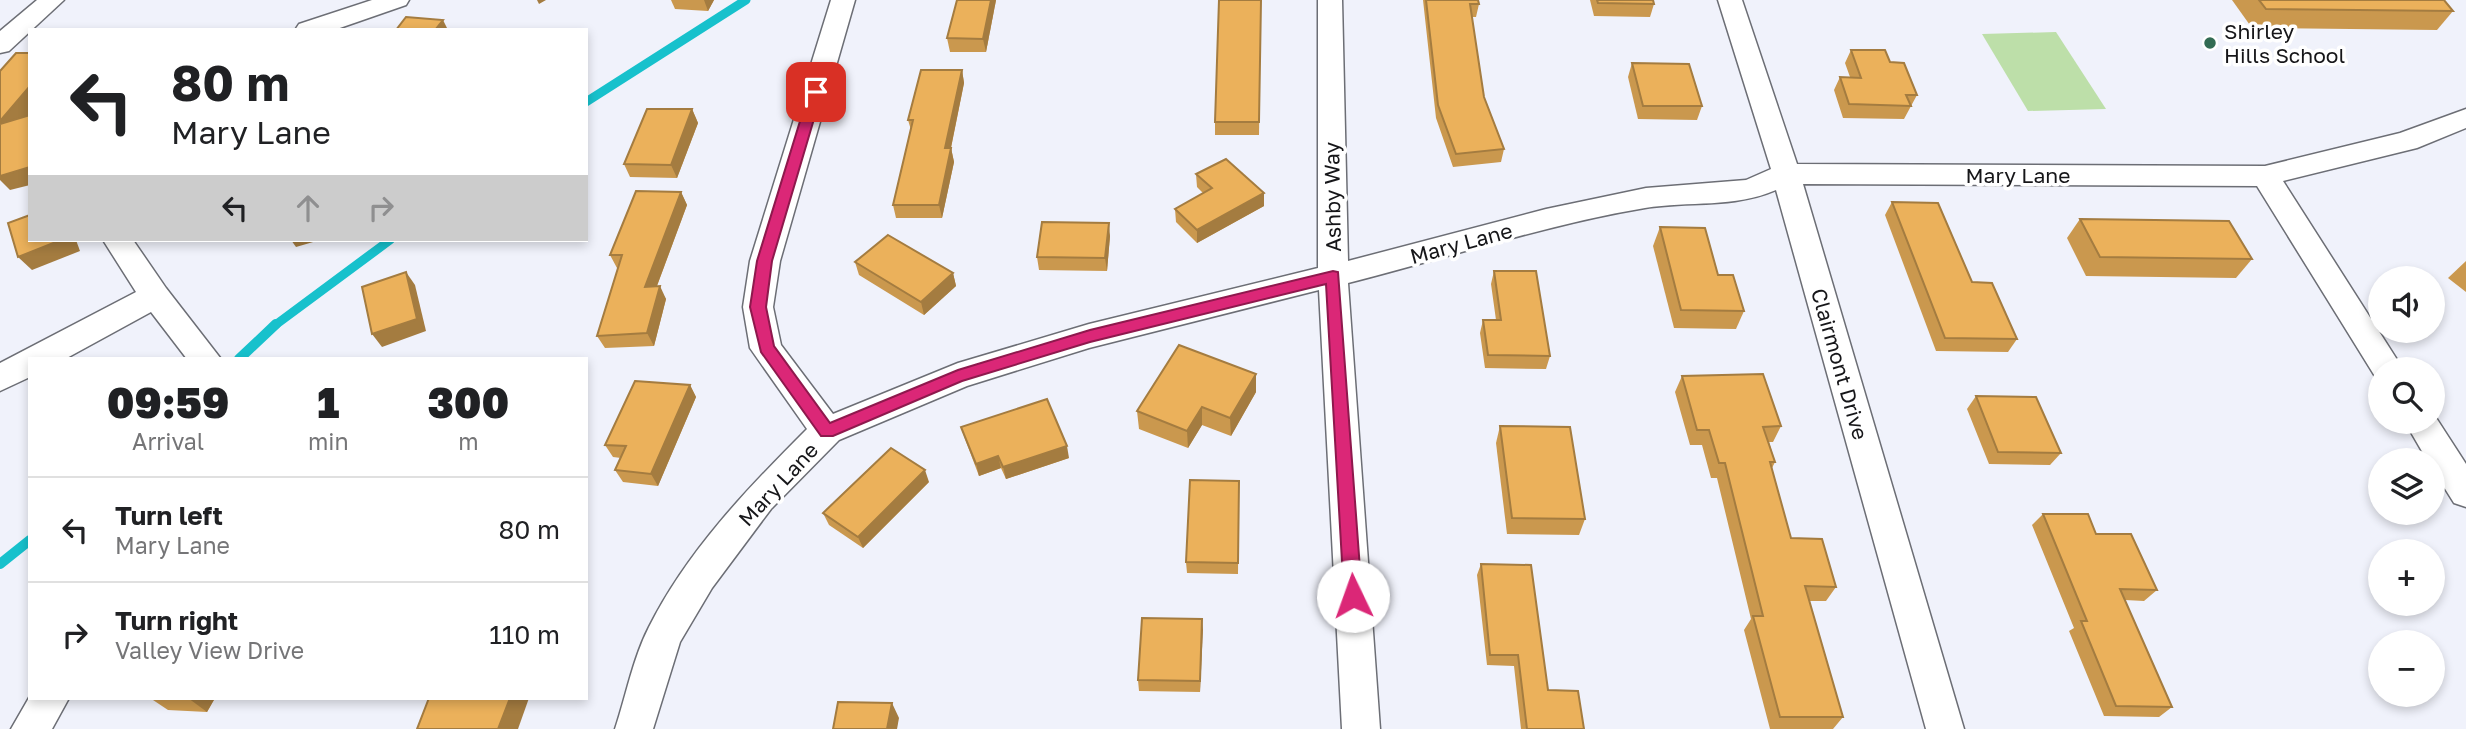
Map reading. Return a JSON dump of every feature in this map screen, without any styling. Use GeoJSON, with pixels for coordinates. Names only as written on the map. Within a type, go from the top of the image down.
{"type":"FeatureCollection","features":[{"type":"Feature","properties":{"kind":"street"},"geometry":{"type":"LineString","coordinates":[[0,45],[52,0]]}},
{"type":"Feature","properties":{"kind":"street"},"geometry":{"type":"LineString","coordinates":[[314,28],[397,0]]}},
{"type":"Feature","properties":{"kind":"street"},"geometry":{"type":"LineString","coordinates":[[827,431],[766,348],[758,307],[765,261],[843,0]]}},
{"type":"Feature","properties":{"kind":"street","name":"Ashby Way"},"geometry":{"type":"LineString","coordinates":[[1330,0],[1333,276],[1361,729]]}},
{"type":"Feature","properties":{"kind":"street","name":"Clairmont Drive"},"geometry":{"type":"LineString","coordinates":[[1730,0],[1786,174],[1945,729]]}},
{"type":"Feature","properties":{"kind":"street","name":"Mary Lane"},"geometry":{"type":"LineString","coordinates":[[634,729],[663,636],[699,577],[759,499],[827,431],[971,372],[1090,336],[1333,276],[1546,219],[1646,198],[1750,190],[1786,174],[2265,176],[2407,141],[2466,118]]}},
{"type":"Feature","properties":{"kind":"street"},"geometry":{"type":"LineString","coordinates":[[2265,176],[2379,357]]}},
{"type":"Feature","properties":{"kind":"street"},"geometry":{"type":"LineString","coordinates":[[119,242],[155,296],[203,357]]}},
{"type":"Feature","properties":{"kind":"street"},"geometry":{"type":"LineString","coordinates":[[41,357],[155,296]]}},
{"type":"Feature","properties":{"kind":"street"},"geometry":{"type":"LineString","coordinates":[[0,378],[28,363]]}},
{"type":"Feature","properties":{"kind":"street"},"geometry":{"type":"LineString","coordinates":[[2429,434],[2466,493]]}},
{"type":"Feature","properties":{"kind":"street"},"geometry":{"type":"LineString","coordinates":[[30,729],[49,700]]}},
{"type":"Feature","properties":{"kind":"green space"},"geometry":{"type":"Polygon","coordinates":[[[2056,32],[2106,109],[2028,111],[1982,34],[2056,32]]]}},
{"type":"Feature","properties":{"kind":"building"},"geometry":{"type":"Polygon","coordinates":[[[957,0],[991,0],[983,39],[947,38],[957,0]]]}},
{"type":"Feature","properties":{"kind":"building"},"geometry":{"type":"Polygon","coordinates":[[[1219,0],[1261,0],[1259,122],[1215,122],[1219,0]]]}},
{"type":"Feature","properties":{"kind":"building"},"geometry":{"type":"Polygon","coordinates":[[[1426,0],[1478,0],[1479,4],[1470,4],[1484,97],[1504,149],[1456,154],[1438,105],[1426,0]]]}},
{"type":"Feature","properties":{"kind":"building"},"geometry":{"type":"Polygon","coordinates":[[[1597,0],[1653,0],[1654,4],[1598,3],[1597,0]]]}},
{"type":"Feature","properties":{"kind":"building"},"geometry":{"type":"Polygon","coordinates":[[[2259,0],[2444,0],[2453,11],[2266,9],[2259,0]]]}},
{"type":"Feature","properties":{"kind":"building"},"geometry":{"type":"Polygon","coordinates":[[[406,17],[443,20],[437,28],[398,28],[406,17]]]}},
{"type":"Feature","properties":{"kind":"building"},"geometry":{"type":"Polygon","coordinates":[[[1851,50],[1885,50],[1890,62],[1904,63],[1917,95],[1906,95],[1911,106],[1849,104],[1840,77],[1861,78],[1851,50]]]}},
{"type":"Feature","properties":{"kind":"building"},"geometry":{"type":"Polygon","coordinates":[[[16,53],[28,53],[28,88],[0,121],[0,71],[16,53]]]}},
{"type":"Feature","properties":{"kind":"building"},"geometry":{"type":"Polygon","coordinates":[[[1632,63],[1689,64],[1702,106],[1643,106],[1632,63]]]}},
{"type":"Feature","properties":{"kind":"building"},"geometry":{"type":"Polygon","coordinates":[[[921,70],[962,70],[945,148],[951,148],[939,205],[893,205],[913,120],[908,120],[921,70]]]}},
{"type":"Feature","properties":{"kind":"building"},"geometry":{"type":"Polygon","coordinates":[[[647,109],[692,109],[671,165],[624,164],[647,109]]]}},
{"type":"Feature","properties":{"kind":"building"},"geometry":{"type":"Polygon","coordinates":[[[28,116],[28,168],[0,176],[0,124],[28,116]]]}},
{"type":"Feature","properties":{"kind":"building"},"geometry":{"type":"Polygon","coordinates":[[[1226,159],[1264,193],[1197,230],[1175,209],[1212,188],[1196,174],[1226,159]]]}},
{"type":"Feature","properties":{"kind":"building"},"geometry":{"type":"Polygon","coordinates":[[[636,191],[681,192],[645,287],[660,286],[647,333],[597,336],[622,255],[610,255],[636,191]]]}},
{"type":"Feature","properties":{"kind":"building"},"geometry":{"type":"Polygon","coordinates":[[[1892,202],[1938,203],[1972,282],[1992,283],[2017,339],[1945,338],[1892,202]]]}},
{"type":"Feature","properties":{"kind":"building"},"geometry":{"type":"Polygon","coordinates":[[[28,216],[28,242],[56,242],[18,257],[8,223],[28,216]]]}},
{"type":"Feature","properties":{"kind":"building"},"geometry":{"type":"Polygon","coordinates":[[[2080,219],[2229,221],[2252,259],[2100,257],[2080,219]]]}},
{"type":"Feature","properties":{"kind":"building"},"geometry":{"type":"Polygon","coordinates":[[[1042,222],[1109,223],[1105,258],[1037,257],[1042,222]]]}},
{"type":"Feature","properties":{"kind":"building"},"geometry":{"type":"Polygon","coordinates":[[[1660,227],[1705,228],[1718,275],[1733,275],[1744,311],[1681,310],[1660,227]]]}},
{"type":"Feature","properties":{"kind":"building"},"geometry":{"type":"Polygon","coordinates":[[[888,235],[953,273],[921,302],[855,262],[888,235]]]}},
{"type":"Feature","properties":{"kind":"building"},"geometry":{"type":"Polygon","coordinates":[[[1494,271],[1536,271],[1550,356],[1488,355],[1483,320],[1501,320],[1494,271]]]}},
{"type":"Feature","properties":{"kind":"building"},"geometry":{"type":"Polygon","coordinates":[[[406,272],[417,319],[372,334],[362,287],[406,272]]]}},
{"type":"Feature","properties":{"kind":"building"},"geometry":{"type":"Polygon","coordinates":[[[1179,345],[1256,374],[1230,418],[1202,407],[1187,431],[1137,411],[1179,345]]]}},
{"type":"Feature","properties":{"kind":"building"},"geometry":{"type":"Polygon","coordinates":[[[1763,374],[1781,426],[1763,427],[1775,462],[1770,462],[1791,538],[1822,539],[1836,587],[1805,586],[1843,717],[1780,717],[1753,616],[1763,616],[1725,463],[1719,463],[1709,430],[1697,430],[1682,376],[1763,374]]]}},
{"type":"Feature","properties":{"kind":"building"},"geometry":{"type":"Polygon","coordinates":[[[635,381],[690,385],[651,474],[615,470],[626,446],[605,445],[635,381]]]}},
{"type":"Feature","properties":{"kind":"building"},"geometry":{"type":"Polygon","coordinates":[[[1976,396],[2036,397],[2061,453],[1998,452],[1976,396]]]}},
{"type":"Feature","properties":{"kind":"building"},"geometry":{"type":"Polygon","coordinates":[[[1047,399],[1067,446],[1003,467],[998,456],[976,464],[961,427],[1047,399]]]}},
{"type":"Feature","properties":{"kind":"building"},"geometry":{"type":"Polygon","coordinates":[[[1500,426],[1570,427],[1585,519],[1512,518],[1500,426]]]}},
{"type":"Feature","properties":{"kind":"building"},"geometry":{"type":"Polygon","coordinates":[[[891,448],[925,470],[858,537],[823,513],[891,448]]]}},
{"type":"Feature","properties":{"kind":"building"},"geometry":{"type":"Polygon","coordinates":[[[1190,480],[1239,481],[1238,563],[1186,562],[1190,480]]]}},
{"type":"Feature","properties":{"kind":"building"},"geometry":{"type":"Polygon","coordinates":[[[2043,514],[2088,514],[2096,534],[2131,534],[2157,590],[2120,589],[2172,707],[2116,706],[2081,621],[2087,621],[2043,514]]]}},
{"type":"Feature","properties":{"kind":"building"},"geometry":{"type":"Polygon","coordinates":[[[1481,564],[1531,565],[1548,690],[1578,691],[1584,729],[1527,729],[1518,655],[1490,655],[1481,564]]]}},
{"type":"Feature","properties":{"kind":"building"},"geometry":{"type":"Polygon","coordinates":[[[1142,618],[1202,619],[1200,681],[1138,680],[1142,618]]]}},
{"type":"Feature","properties":{"kind":"building"},"geometry":{"type":"Polygon","coordinates":[[[428,700],[509,700],[498,729],[417,729],[428,700]]]}},
{"type":"Feature","properties":{"kind":"building"},"geometry":{"type":"Polygon","coordinates":[[[838,702],[892,703],[887,729],[833,729],[838,702]]]}},
{"type":"Feature","properties":{"kind":"waterway"},"geometry":{"type":"LineString","coordinates":[[588,101],[746,0]]}},
{"type":"Feature","properties":{"kind":"waterway"},"geometry":{"type":"LineString","coordinates":[[274,326],[387,242]]}},
{"type":"Feature","properties":{"kind":"waterway"},"geometry":{"type":"LineString","coordinates":[[241,357],[276,324]]}},
{"type":"Feature","properties":{"kind":"waterway"},"geometry":{"type":"LineString","coordinates":[[0,564],[28,542]]}},
{"type":"Feature","properties":{"kind":"place","name":"Shirley Hills School"},"geometry":{"type":"Point","coordinates":[2210,43]}},
{"type":"Feature","properties":{"kind":"route"},"geometry":{"type":"LineString","coordinates":[[816,92],[765,261],[758,307],[766,348],[827,431],[958,376],[1090,336],[1333,276],[1353,596]]}}]}
